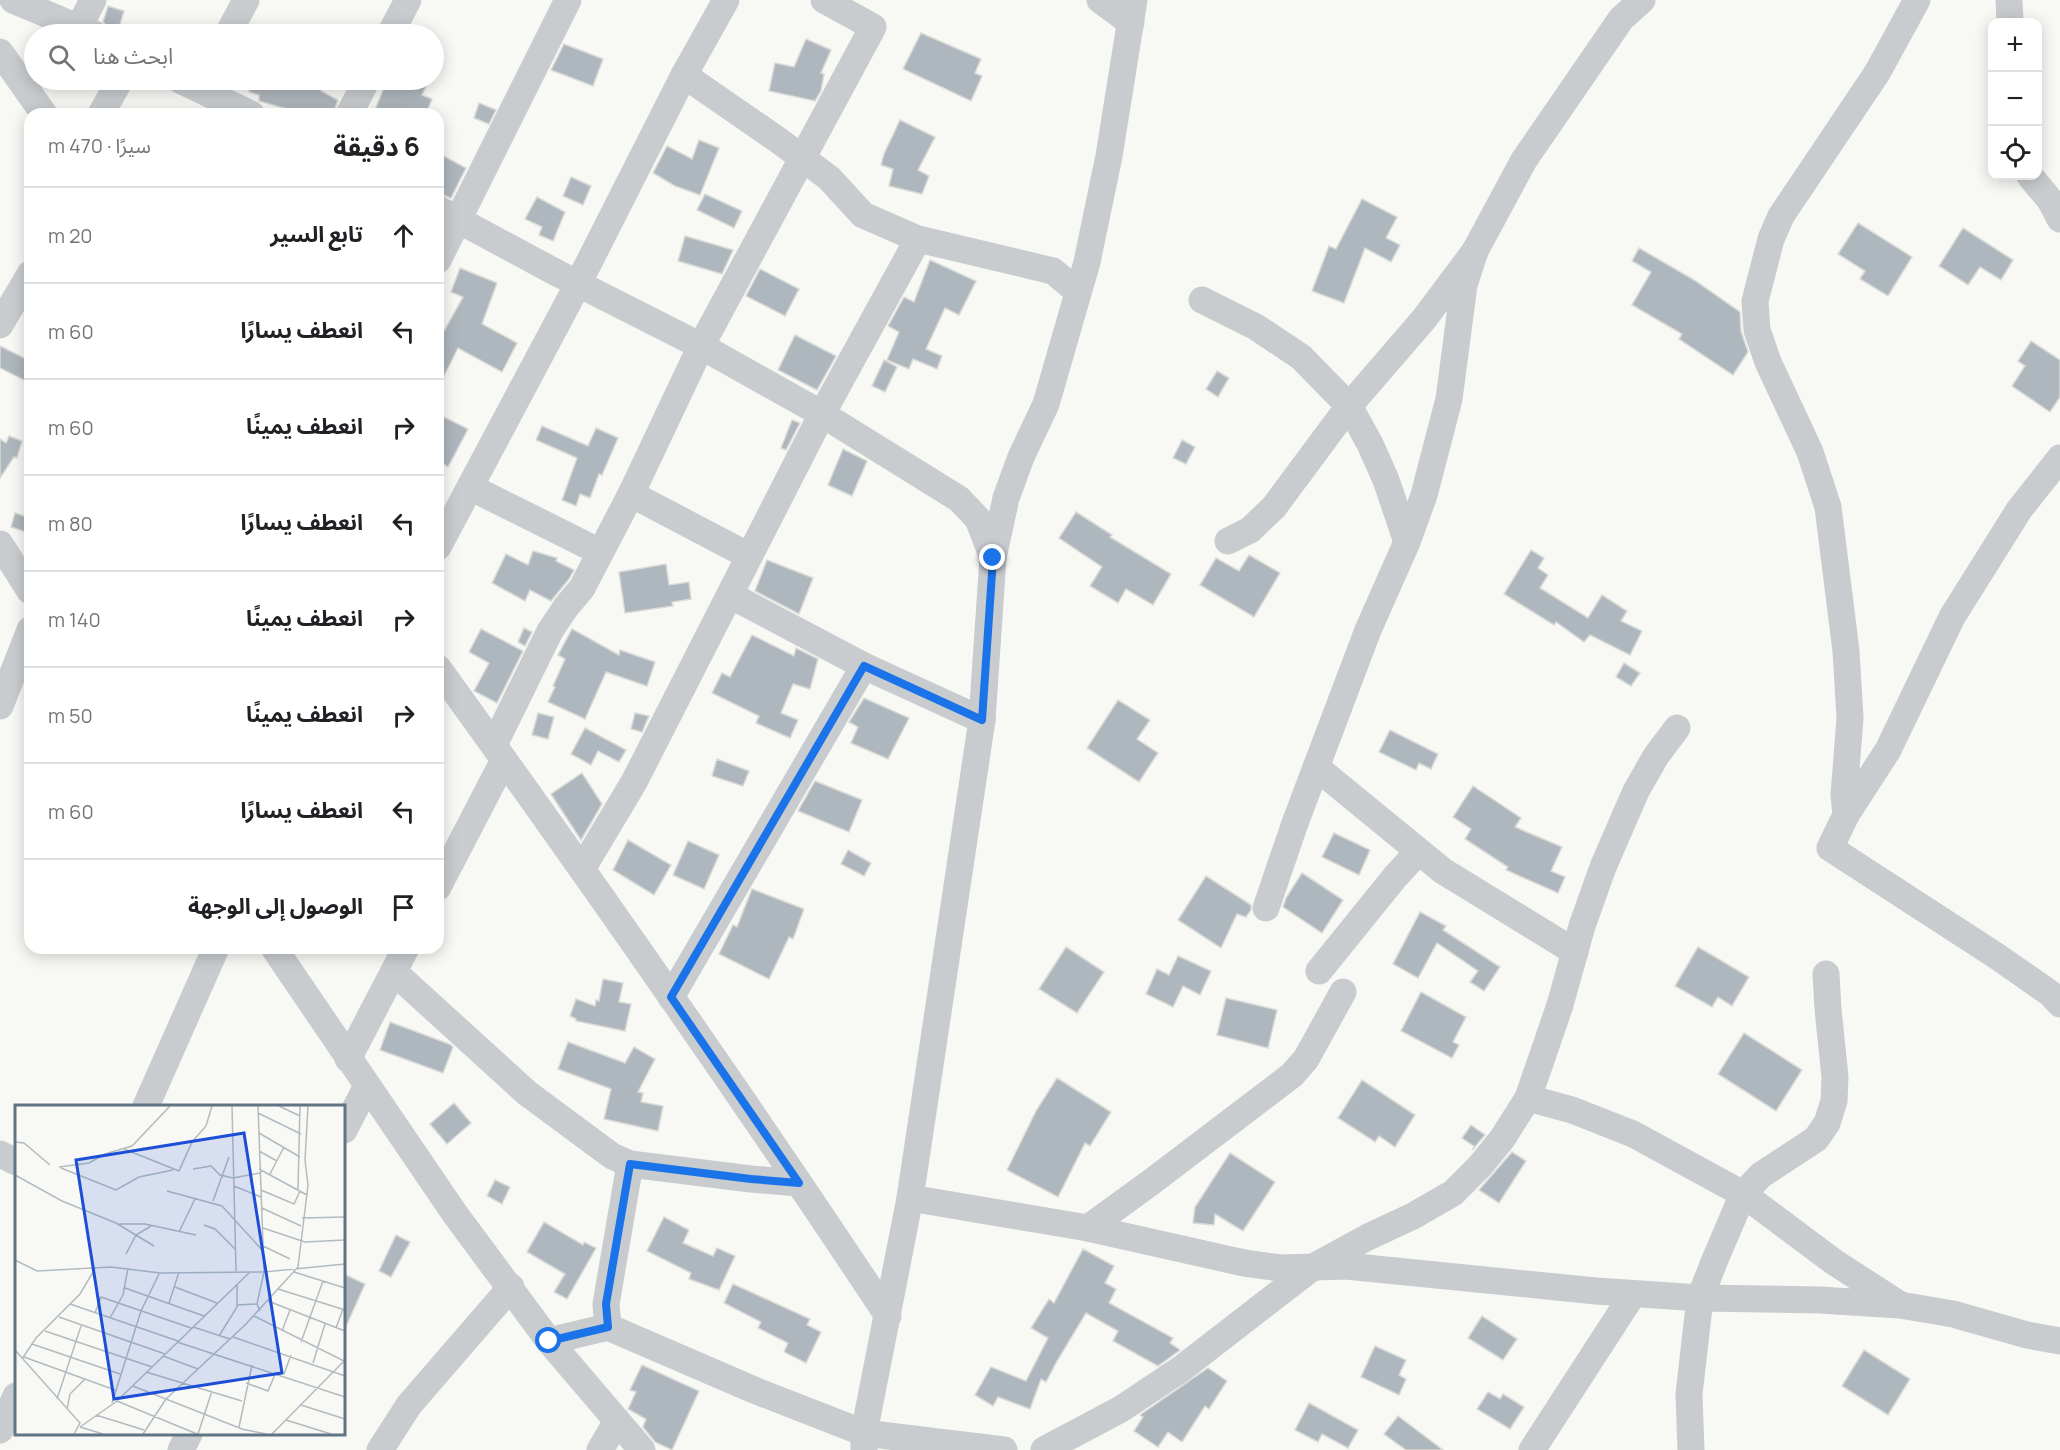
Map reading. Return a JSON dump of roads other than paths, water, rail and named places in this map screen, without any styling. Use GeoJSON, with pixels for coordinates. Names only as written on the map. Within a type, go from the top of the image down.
{"type":"FeatureCollection","features":[{"type":"Feature","properties":{"kind":"street"},"geometry":{"type":"LineString","coordinates":[[13,0],[70,24]]}},
{"type":"Feature","properties":{"kind":"street"},"geometry":{"type":"LineString","coordinates":[[88,24],[93,0]]}},
{"type":"Feature","properties":{"kind":"street"},"geometry":{"type":"LineString","coordinates":[[233,24],[246,0]]}},
{"type":"Feature","properties":{"kind":"street"},"geometry":{"type":"LineString","coordinates":[[395,24],[408,0]]}},
{"type":"Feature","properties":{"kind":"street"},"geometry":{"type":"LineString","coordinates":[[444,235],[449,214],[568,0]]}},
{"type":"Feature","properties":{"kind":"street"},"geometry":{"type":"LineString","coordinates":[[444,536],[578,284],[684,75],[726,0]]}},
{"type":"Feature","properties":{"kind":"street"},"geometry":{"type":"LineString","coordinates":[[444,874],[550,631],[582,588],[631,494],[701,346],[873,27],[824,0]]}},
{"type":"Feature","properties":{"kind":"street"},"geometry":{"type":"LineString","coordinates":[[864,1442],[910,1198],[982,720],[993,558],[1006,498],[1046,404],[1087,262],[1109,156],[1132,12],[1100,0]]}},
{"type":"Feature","properties":{"kind":"street"},"geometry":{"type":"LineString","coordinates":[[1228,541],[1250,530],[1274,507],[1349,406],[1424,319],[1474,250],[1524,160],[1622,19],[1642,0]]}},
{"type":"Feature","properties":{"kind":"street"},"geometry":{"type":"LineString","coordinates":[[1846,815],[1844,795],[1850,718],[1849,696],[1846,651],[1828,507],[1810,452],[1757,330],[1755,301],[1771,239],[1781,216],[1877,73],[1917,0]]}},
{"type":"Feature","properties":{"kind":"street"},"geometry":{"type":"LineString","coordinates":[[2009,0],[2010,18]]}},
{"type":"Feature","properties":{"kind":"street"},"geometry":{"type":"LineString","coordinates":[[0,52],[24,86]]}},
{"type":"Feature","properties":{"kind":"street"},"geometry":{"type":"LineString","coordinates":[[684,75],[829,178],[863,214],[918,239],[1053,271],[1078,292]]}},
{"type":"Feature","properties":{"kind":"street"},"geometry":{"type":"LineString","coordinates":[[27,90],[40,108]]}},
{"type":"Feature","properties":{"kind":"street"},"geometry":{"type":"LineString","coordinates":[[104,108],[114,90]]}},
{"type":"Feature","properties":{"kind":"street"},"geometry":{"type":"LineString","coordinates":[[208,90],[240,108]]}},
{"type":"Feature","properties":{"kind":"street"},"geometry":{"type":"LineString","coordinates":[[352,108],[362,90]]}},
{"type":"Feature","properties":{"kind":"street"},"geometry":{"type":"LineString","coordinates":[[2033,180],[2050,200],[2060,219]]}},
{"type":"Feature","properties":{"kind":"street"},"geometry":{"type":"LineString","coordinates":[[449,214],[578,284],[701,346],[822,414],[959,499],[978,519],[993,558]]}},
{"type":"Feature","properties":{"kind":"street"},"geometry":{"type":"LineString","coordinates":[[582,869],[634,782],[822,414],[918,239]]}},
{"type":"Feature","properties":{"kind":"street"},"geometry":{"type":"LineString","coordinates":[[1266,908],[1368,630],[1407,542],[1424,495],[1449,399],[1464,285],[1474,250]]}},
{"type":"Feature","properties":{"kind":"street"},"geometry":{"type":"LineString","coordinates":[[0,325],[24,284]]}},
{"type":"Feature","properties":{"kind":"street"},"geometry":{"type":"LineString","coordinates":[[1202,300],[1256,327],[1301,357],[1349,406],[1386,480],[1407,542]]}},
{"type":"Feature","properties":{"kind":"street"},"geometry":{"type":"LineString","coordinates":[[2060,458],[2019,510],[1952,617],[1888,750],[1846,815],[1830,848],[1995,955],[2051,994],[2060,1004]]}},
{"type":"Feature","properties":{"kind":"street"},"geometry":{"type":"LineString","coordinates":[[470,487],[600,552]]}},
{"type":"Feature","properties":{"kind":"street"},"geometry":{"type":"LineString","coordinates":[[631,494],[749,556]]}},
{"type":"Feature","properties":{"kind":"street"},"geometry":{"type":"LineString","coordinates":[[0,544],[24,582]]}},
{"type":"Feature","properties":{"kind":"street"},"geometry":{"type":"LineString","coordinates":[[730,595],[864,666],[982,720]]}},
{"type":"Feature","properties":{"kind":"street"},"geometry":{"type":"LineString","coordinates":[[0,706],[24,645]]}},
{"type":"Feature","properties":{"kind":"street"},"geometry":{"type":"LineString","coordinates":[[671,997],[864,666]]}},
{"type":"Feature","properties":{"kind":"street"},"geometry":{"type":"LineString","coordinates":[[444,676],[671,997],[888,1316]]}},
{"type":"Feature","properties":{"kind":"street"},"geometry":{"type":"LineString","coordinates":[[1044,1450],[1120,1409],[1180,1369],[1313,1267],[1453,1193],[1480,1166],[1502,1139],[1528,1098],[1603,867],[1636,791],[1656,756],[1677,728]]}},
{"type":"Feature","properties":{"kind":"street"},"geometry":{"type":"LineString","coordinates":[[1316,767],[1443,871],[1575,952]]}},
{"type":"Feature","properties":{"kind":"street"},"geometry":{"type":"LineString","coordinates":[[1319,971],[1418,852]]}},
{"type":"Feature","properties":{"kind":"street"},"geometry":{"type":"LineString","coordinates":[[147,1105],[213,954]]}},
{"type":"Feature","properties":{"kind":"street"},"geometry":{"type":"LineString","coordinates":[[278,954],[455,1214],[549,1341],[642,1450]]}},
{"type":"Feature","properties":{"kind":"street"},"geometry":{"type":"LineString","coordinates":[[348,1059],[403,954]]}},
{"type":"Feature","properties":{"kind":"street"},"geometry":{"type":"LineString","coordinates":[[393,972],[527,1093],[612,1156],[630,1164],[799,1183]]}},
{"type":"Feature","properties":{"kind":"street"},"geometry":{"type":"LineString","coordinates":[[1691,1450],[1689,1394],[1700,1298],[1743,1194],[1761,1175],[1816,1138],[1827,1123],[1834,1101],[1835,1077],[1826,974]]}},
{"type":"Feature","properties":{"kind":"street"},"geometry":{"type":"LineString","coordinates":[[1088,1228],[1292,1075],[1306,1059],[1343,992]]}},
{"type":"Feature","properties":{"kind":"street"},"geometry":{"type":"LineString","coordinates":[[345,1128],[367,1086]]}},
{"type":"Feature","properties":{"kind":"street"},"geometry":{"type":"LineString","coordinates":[[1528,1098],[1572,1110],[1633,1134],[1743,1194],[1834,1262],[1900,1305]]}},
{"type":"Feature","properties":{"kind":"street"},"geometry":{"type":"LineString","coordinates":[[0,1154],[15,1162]]}},
{"type":"Feature","properties":{"kind":"street"},"geometry":{"type":"LineString","coordinates":[[608,1327],[606,1304],[630,1164]]}},
{"type":"Feature","properties":{"kind":"street"},"geometry":{"type":"LineString","coordinates":[[910,1198],[1088,1228],[1244,1263],[1281,1268],[1346,1266],[1633,1294],[1900,1305],[1953,1314],[2027,1335],[2060,1341]]}},
{"type":"Feature","properties":{"kind":"street"},"geometry":{"type":"LineString","coordinates":[[380,1450],[409,1405],[511,1287]]}},
{"type":"Feature","properties":{"kind":"street"},"geometry":{"type":"LineString","coordinates":[[1532,1450],[1633,1294]]}},
{"type":"Feature","properties":{"kind":"street"},"geometry":{"type":"LineString","coordinates":[[549,1341],[608,1327],[754,1390],[864,1442],[1004,1450]]}},
{"type":"Feature","properties":{"kind":"street"},"geometry":{"type":"LineString","coordinates":[[0,1430],[10,1397]]}},
{"type":"Feature","properties":{"kind":"street"},"geometry":{"type":"LineString","coordinates":[[600,1450],[617,1421]]}},
{"type":"Feature","properties":{"kind":"street"},"geometry":{"type":"LineString","coordinates":[[181,1450],[188,1435]]}}]}
